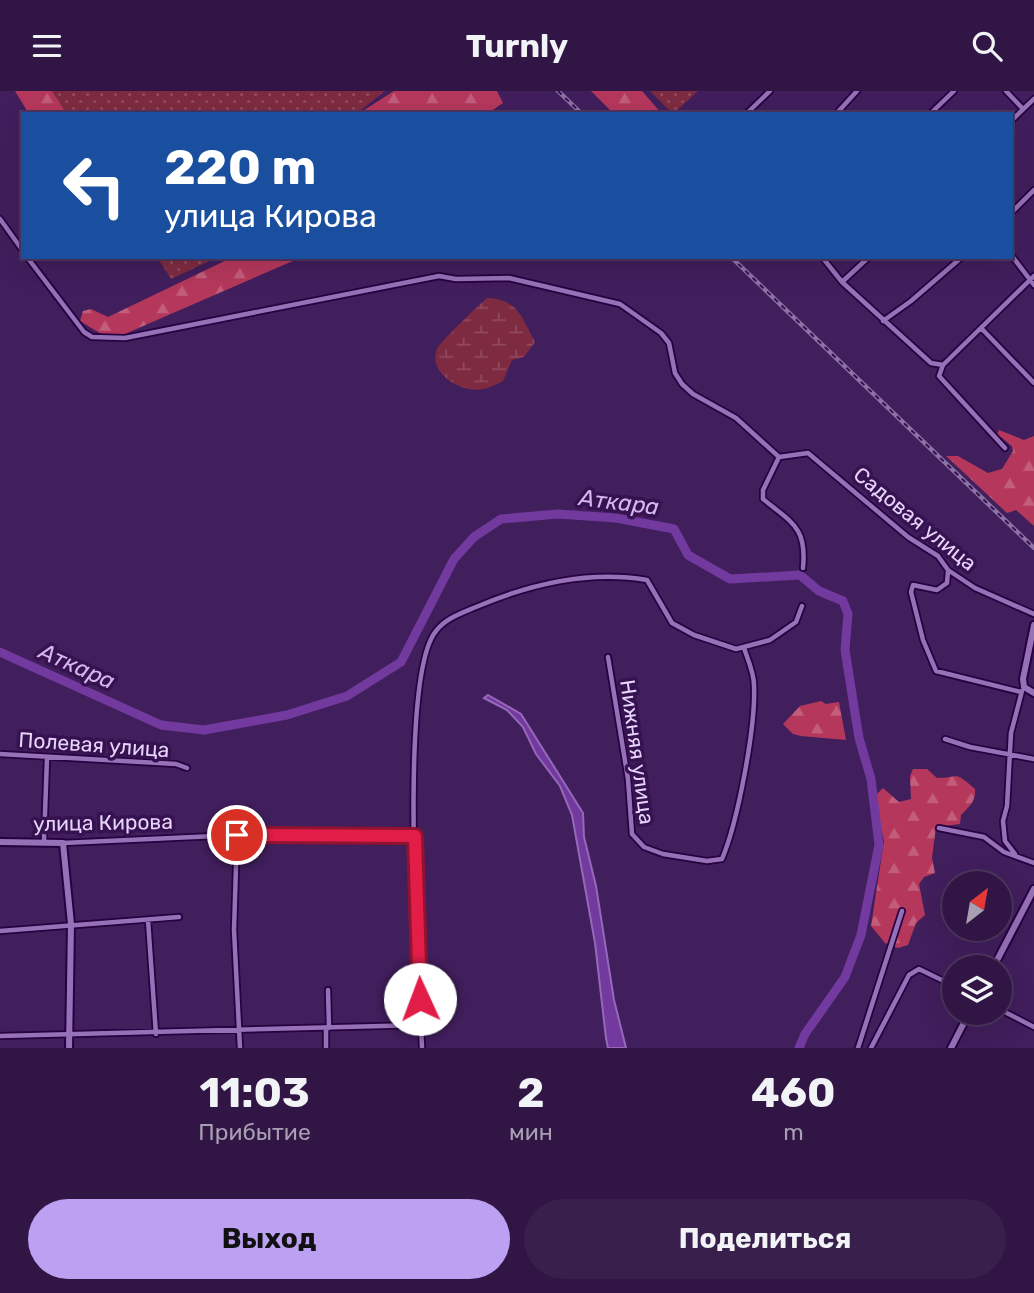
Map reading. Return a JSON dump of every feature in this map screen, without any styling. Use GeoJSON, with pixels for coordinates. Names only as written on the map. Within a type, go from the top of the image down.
{"type":"FeatureCollection","features":[{"type":"Feature","properties":{"kind":"street"},"geometry":{"type":"LineString","coordinates":[[748,112],[770,91]]}},
{"type":"Feature","properties":{"kind":"street"},"geometry":{"type":"LineString","coordinates":[[838,112],[857,91]]}},
{"type":"Feature","properties":{"kind":"street"},"geometry":{"type":"LineString","coordinates":[[932,112],[954,91]]}},
{"type":"Feature","properties":{"kind":"street"},"geometry":{"type":"LineString","coordinates":[[1006,91],[1023,109]]}},
{"type":"Feature","properties":{"kind":"street"},"geometry":{"type":"LineString","coordinates":[[1013,119],[1034,99]]}},
{"type":"Feature","properties":{"kind":"street"},"geometry":{"type":"LineString","coordinates":[[1013,211],[1034,190]]}},
{"type":"Feature","properties":{"kind":"street"},"geometry":{"type":"LineString","coordinates":[[0,219],[21,248]]}},
{"type":"Feature","properties":{"kind":"street"},"geometry":{"type":"LineString","coordinates":[[1013,257],[1032,278],[1034,285]]}},
{"type":"Feature","properties":{"kind":"street"},"geometry":{"type":"LineString","coordinates":[[28,259],[74,323],[92,337],[125,338],[439,275],[456,279],[509,278],[620,304],[661,333],[669,343],[674,373],[682,384],[693,394],[736,418],[779,457],[763,490],[763,499],[800,529],[805,547],[803,568]]}},
{"type":"Feature","properties":{"kind":"street"},"geometry":{"type":"LineString","coordinates":[[824,259],[842,282],[883,321],[931,363],[943,365]]}},
{"type":"Feature","properties":{"kind":"street"},"geometry":{"type":"LineString","coordinates":[[842,282],[867,259]]}},
{"type":"Feature","properties":{"kind":"street"},"geometry":{"type":"LineString","coordinates":[[883,321],[911,302],[960,259]]}},
{"type":"Feature","properties":{"kind":"street"},"geometry":{"type":"LineString","coordinates":[[1005,448],[939,376],[943,365],[1032,278]]}},
{"type":"Feature","properties":{"kind":"street"},"geometry":{"type":"LineString","coordinates":[[982,329],[1034,383]]}},
{"type":"Feature","properties":{"kind":"street","name":"Садовая улица"},"geometry":{"type":"LineString","coordinates":[[779,457],[808,453],[908,537],[938,556],[948,570],[975,588],[1034,614]]}},
{"type":"Feature","properties":{"kind":"street"},"geometry":{"type":"LineString","coordinates":[[948,570],[947,583],[937,590],[913,585],[911,592],[923,640],[936,671],[1034,693]]}},
{"type":"Feature","properties":{"kind":"street"},"geometry":{"type":"LineString","coordinates":[[422,1048],[414,717],[426,653],[434,632],[451,617],[513,591],[569,580],[620,576],[647,580],[672,623],[694,635],[736,649],[770,640],[796,622],[802,606]]}},
{"type":"Feature","properties":{"kind":"street"},"geometry":{"type":"LineString","coordinates":[[1015,854],[1003,832],[1009,754],[1034,625]]}},
{"type":"Feature","properties":{"kind":"street","name":"Нижняя улица"},"geometry":{"type":"LineString","coordinates":[[608,657],[628,779],[632,834],[644,847],[708,861],[722,859],[731,837],[754,699],[754,682],[744,648]]}},
{"type":"Feature","properties":{"kind":"street"},"geometry":{"type":"LineString","coordinates":[[945,739],[1034,759]]}},
{"type":"Feature","properties":{"kind":"street","name":"Полевая улица"},"geometry":{"type":"LineString","coordinates":[[0,754],[176,764],[187,768]]}},
{"type":"Feature","properties":{"kind":"street"},"geometry":{"type":"LineString","coordinates":[[44,841],[47,758]]}},
{"type":"Feature","properties":{"kind":"street"},"geometry":{"type":"LineString","coordinates":[[939,828],[984,837],[1004,852],[1034,863]]}},
{"type":"Feature","properties":{"kind":"street"},"geometry":{"type":"LineString","coordinates":[[237,835],[234,930],[240,1048]]}},
{"type":"Feature","properties":{"kind":"street","name":"улица Кирова"},"geometry":{"type":"LineString","coordinates":[[0,842],[63,843],[237,835],[415,836]]}},
{"type":"Feature","properties":{"kind":"street"},"geometry":{"type":"LineString","coordinates":[[63,843],[71,924],[69,1048]]}},
{"type":"Feature","properties":{"kind":"street"},"geometry":{"type":"LineString","coordinates":[[1000,955],[1034,889]]}},
{"type":"Feature","properties":{"kind":"street"},"geometry":{"type":"LineString","coordinates":[[858,1048],[902,911]]}},
{"type":"Feature","properties":{"kind":"street"},"geometry":{"type":"LineString","coordinates":[[0,931],[179,917]]}},
{"type":"Feature","properties":{"kind":"street"},"geometry":{"type":"LineString","coordinates":[[148,920],[156,1034]]}},
{"type":"Feature","properties":{"kind":"street"},"geometry":{"type":"LineString","coordinates":[[871,1048],[909,975],[919,969],[942,980]]}},
{"type":"Feature","properties":{"kind":"street"},"geometry":{"type":"LineString","coordinates":[[326,1048],[328,990]]}},
{"type":"Feature","properties":{"kind":"street"},"geometry":{"type":"LineString","coordinates":[[1012,1016],[1034,1027]]}},
{"type":"Feature","properties":{"kind":"street"},"geometry":{"type":"LineString","coordinates":[[0,1036],[421,1025]]}},
{"type":"Feature","properties":{"kind":"street"},"geometry":{"type":"LineString","coordinates":[[951,1048],[963,1025]]}},
{"type":"Feature","properties":{"kind":"green space"},"geometry":{"type":"Polygon","coordinates":[[[15,91],[52,91],[66,112],[28,112],[15,91]]]}},
{"type":"Feature","properties":{"kind":"green space"},"geometry":{"type":"Polygon","coordinates":[[[52,91],[385,91],[359,112],[66,112],[52,91]]]}},
{"type":"Feature","properties":{"kind":"green space"},"geometry":{"type":"Polygon","coordinates":[[[394,91],[497,91],[503,103],[490,112],[361,112],[394,91]]]}},
{"type":"Feature","properties":{"kind":"green space"},"geometry":{"type":"Polygon","coordinates":[[[591,91],[642,91],[660,112],[612,112],[591,91]]]}},
{"type":"Feature","properties":{"kind":"green space"},"geometry":{"type":"Polygon","coordinates":[[[650,91],[698,91],[675,112],[671,112],[650,91]]]}},
{"type":"Feature","properties":{"kind":"green space"},"geometry":{"type":"Polygon","coordinates":[[[158,259],[214,259],[171,279],[158,259]]]}},
{"type":"Feature","properties":{"kind":"green space"},"geometry":{"type":"Polygon","coordinates":[[[229,259],[297,259],[111,340],[80,321],[83,311],[91,309],[108,317],[229,259]]]}},
{"type":"Feature","properties":{"kind":"green space"},"geometry":{"type":"Polygon","coordinates":[[[487,298],[506,302],[518,311],[535,342],[524,357],[512,360],[503,381],[475,390],[448,380],[437,366],[435,358],[440,345],[487,298]]]}},
{"type":"Feature","properties":{"kind":"green space"},"geometry":{"type":"Polygon","coordinates":[[[999,430],[1024,440],[1034,436],[1034,526],[1016,510],[1007,513],[946,456],[958,456],[988,473],[1002,469],[1013,451],[1012,446],[997,434],[999,430]]]}},
{"type":"Feature","properties":{"kind":"green space"},"geometry":{"type":"Polygon","coordinates":[[[821,701],[826,704],[839,702],[846,740],[793,734],[783,724],[800,706],[821,701]]]}},
{"type":"Feature","properties":{"kind":"green space"},"geometry":{"type":"Polygon","coordinates":[[[913,769],[927,769],[937,778],[959,777],[975,789],[975,793],[972,803],[961,815],[960,824],[936,827],[932,858],[935,873],[924,877],[919,884],[925,915],[916,923],[908,945],[898,948],[885,943],[871,926],[884,841],[877,810],[877,794],[883,788],[899,802],[911,799],[910,776],[913,769]]]}},
{"type":"Feature","properties":{"kind":"shaded area"},"geometry":{"type":"Polygon","coordinates":[[[488,695],[521,714],[583,813],[584,837],[596,886],[614,1000],[626,1048],[608,1048],[595,943],[572,815],[560,786],[536,754],[523,727],[507,710],[484,698],[488,695]]]}},
{"type":"Feature","properties":{"kind":"waterway","name":"Аткара"},"geometry":{"type":"LineString","coordinates":[[0,652],[161,725],[204,730],[287,715],[347,696],[401,662],[454,559],[474,537],[501,519],[558,514],[616,518],[674,529],[688,555],[730,579],[800,575],[819,591],[843,601],[848,614],[845,650],[859,738],[871,779],[879,845],[861,935],[845,977],[805,1034],[799,1048]]}},
{"type":"Feature","properties":{"kind":"railway"},"geometry":{"type":"LineString","coordinates":[[558,91],[580,112]]}},
{"type":"Feature","properties":{"kind":"railway"},"geometry":{"type":"LineString","coordinates":[[733,259],[1034,548]]}},
{"type":"Feature","properties":{"kind":"route"},"geometry":{"type":"LineString","coordinates":[[237,835],[415,836],[420,999]]}}]}
